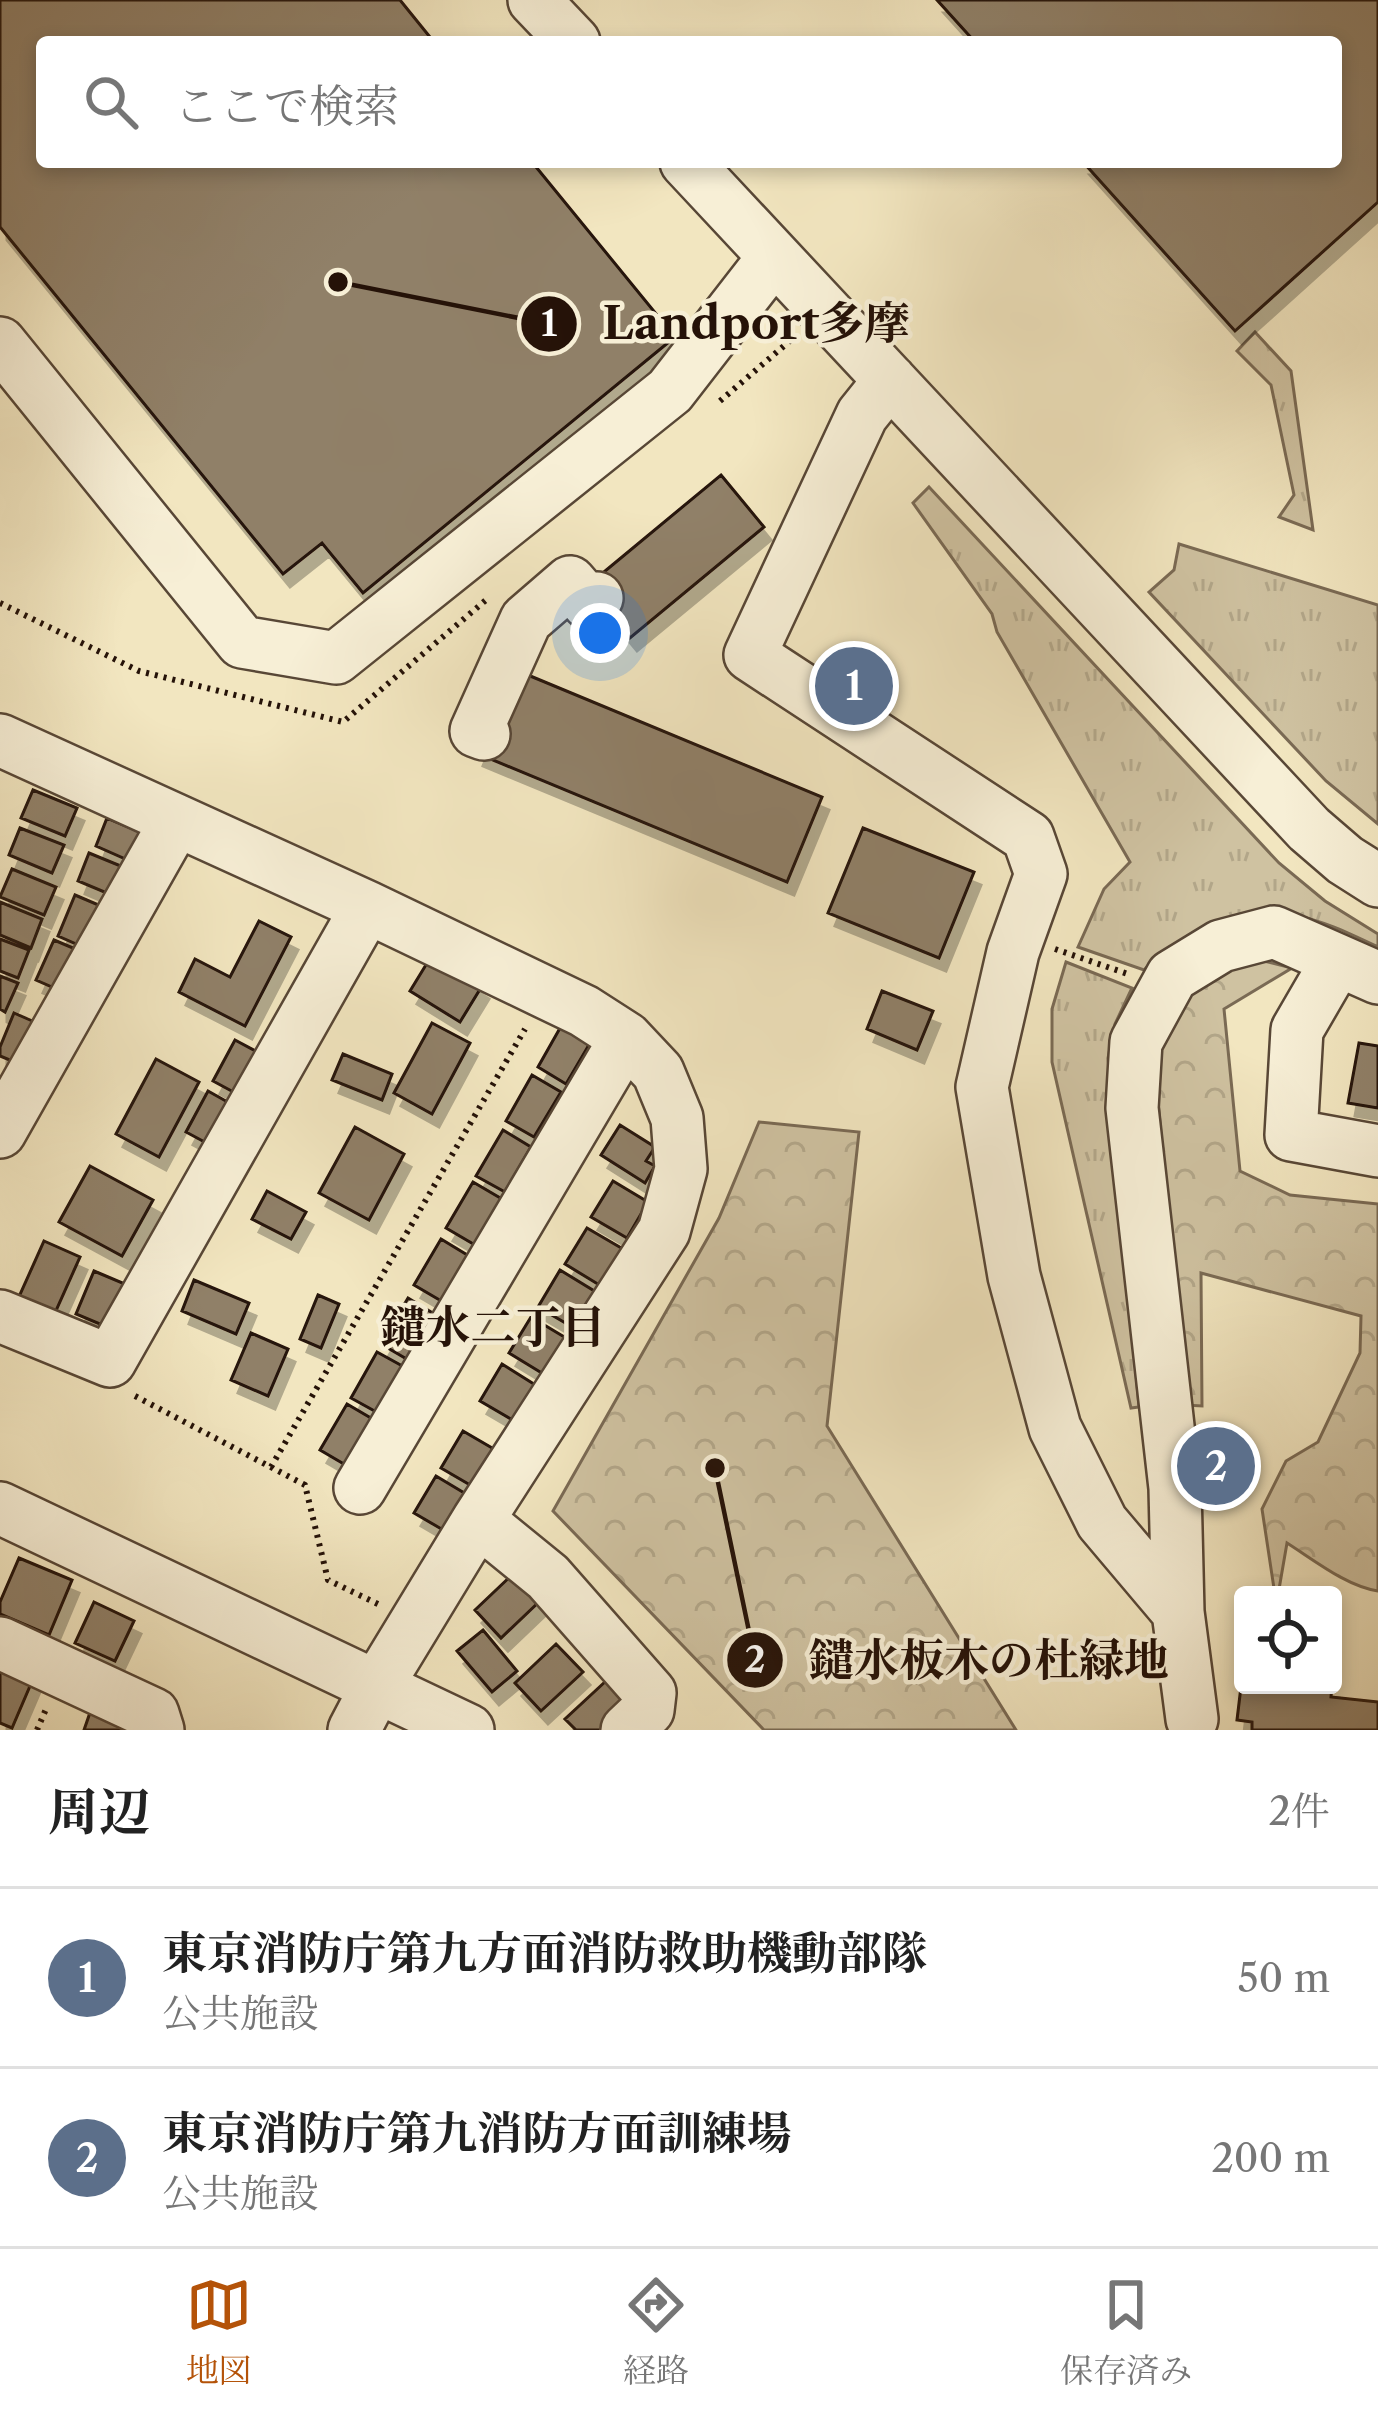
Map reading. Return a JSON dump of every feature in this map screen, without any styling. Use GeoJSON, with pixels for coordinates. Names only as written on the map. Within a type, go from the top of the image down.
{"type":"FeatureCollection","features":[{"type":"Feature","properties":{"kind":"street"},"geometry":{"type":"LineString","coordinates":[[535,0],[568,36]]}},
{"type":"Feature","properties":{"kind":"street"},"geometry":{"type":"LineString","coordinates":[[692,168],[1309,829],[1378,881]]}},
{"type":"Feature","properties":{"kind":"street"},"geometry":{"type":"LineString","coordinates":[[0,343],[242,642],[336,658],[670,391],[774,256]]}},
{"type":"Feature","properties":{"kind":"street"},"geometry":{"type":"LineString","coordinates":[[890,380],[862,415],[750,655],[1028,836],[1041,874],[1012,952],[982,1087],[1014,1276],[1054,1428],[1102,1522],[1178,1612]]}},
{"type":"Feature","properties":{"kind":"street"},"geometry":{"type":"LineString","coordinates":[[484,734],[476,731],[526,620],[571,582],[589,604],[597,598]]}},
{"type":"Feature","properties":{"kind":"street"},"geometry":{"type":"LineString","coordinates":[[3,748],[176,820],[584,1011],[626,1038],[658,1072],[677,1118],[681,1169],[664,1231],[478,1520],[365,1708]]}},
{"type":"Feature","properties":{"kind":"street"},"geometry":{"type":"LineString","coordinates":[[0,1132],[176,820]]}},
{"type":"Feature","properties":{"kind":"street"},"geometry":{"type":"LineString","coordinates":[[0,1316],[110,1361],[367,908]]}},
{"type":"Feature","properties":{"kind":"street"},"geometry":{"type":"LineString","coordinates":[[1192,1719],[1178,1612],[1175,1488],[1132,1108],[1136,1042],[1172,976],[1221,946],[1274,932],[1358,969],[1298,1030],[1291,1136],[1378,1151]]}},
{"type":"Feature","properties":{"kind":"street"},"geometry":{"type":"LineString","coordinates":[[360,1488],[626,1038]]}},
{"type":"Feature","properties":{"kind":"street"},"geometry":{"type":"LineString","coordinates":[[3,1517],[365,1708],[468,1730]]}},
{"type":"Feature","properties":{"kind":"street"},"geometry":{"type":"LineString","coordinates":[[478,1520],[548,1577],[650,1693],[648,1710],[627,1730]]}},
{"type":"Feature","properties":{"kind":"street"},"geometry":{"type":"LineString","coordinates":[[0,1643],[153,1714],[158,1730]]}},
{"type":"Feature","properties":{"kind":"path"},"geometry":{"type":"LineString","coordinates":[[1019,936],[1165,987]]}},
{"type":"Feature","properties":{"kind":"path"},"geometry":{"type":"LineString","coordinates":[[271,1467],[546,992]]}},
{"type":"Feature","properties":{"kind":"path"},"geometry":{"type":"LineString","coordinates":[[110,1361],[120,1388],[305,1485],[328,1580],[415,1623]]}},
{"type":"Feature","properties":{"kind":"green space"},"geometry":{"type":"Polygon","coordinates":[[[1255,332],[1291,371],[1313,530],[1279,517],[1294,495],[1271,385],[1237,351],[1255,332]]]}},
{"type":"Feature","properties":{"kind":"green space"},"geometry":{"type":"Polygon","coordinates":[[[929,487],[1279,863],[1325,901],[1378,934],[1378,947],[1314,920],[1274,913],[1207,929],[1173,946],[1144,970],[1078,947],[1104,889],[1130,862],[997,632],[992,614],[913,503],[929,487]]]}},
{"type":"Feature","properties":{"kind":"green space"},"geometry":{"type":"Polygon","coordinates":[[[1179,544],[1378,605],[1378,824],[1326,781],[1149,592],[1174,570],[1179,544]]]}},
{"type":"Feature","properties":{"kind":"green space"},"geometry":{"type":"Polygon","coordinates":[[[1264,961],[1292,968],[1224,1009],[1240,1171],[1290,1195],[1378,1204],[1378,1591],[1342,1578],[1287,1543],[1280,1586],[1274,1586],[1262,1509],[1286,1461],[1318,1442],[1360,1353],[1361,1316],[1201,1273],[1202,1406],[1185,1405],[1155,1067],[1161,1035],[1182,996],[1224,968],[1264,961]]]}},
{"type":"Feature","properties":{"kind":"green space"},"geometry":{"type":"Polygon","coordinates":[[[1066,962],[1132,988],[1115,1024],[1108,1058],[1139,1407],[1131,1408],[1052,1062],[1052,1009],[1066,962]]]}},
{"type":"Feature","properties":{"kind":"green space"},"geometry":{"type":"Polygon","coordinates":[[[759,1122],[859,1132],[827,1426],[1016,1730],[764,1730],[553,1511],[719,1218],[759,1122]]]}},
{"type":"Feature","properties":{"kind":"building"},"geometry":{"type":"Polygon","coordinates":[[[0,0],[400,0],[429,36],[36,36],[36,168],[537,168],[675,337],[363,593],[322,543],[283,574],[0,227],[0,0]]]}},
{"type":"Feature","properties":{"kind":"building"},"geometry":{"type":"Polygon","coordinates":[[[937,0],[1378,0],[1378,202],[1235,331],[1088,168],[1342,168],[1342,36],[970,36],[937,0]]]}},
{"type":"Feature","properties":{"kind":"building"},"geometry":{"type":"Polygon","coordinates":[[[721,475],[764,527],[630,638],[587,586],[721,475]]]}},
{"type":"Feature","properties":{"kind":"building"},"geometry":{"type":"Polygon","coordinates":[[[511,668],[822,797],[787,882],[476,753],[511,668]]]}},
{"type":"Feature","properties":{"kind":"building"},"geometry":{"type":"Polygon","coordinates":[[[33,790],[77,808],[65,836],[21,818],[33,790]]]}},
{"type":"Feature","properties":{"kind":"building"},"geometry":{"type":"Polygon","coordinates":[[[107,818],[150,836],[139,865],[96,846],[107,818]]]}},
{"type":"Feature","properties":{"kind":"building"},"geometry":{"type":"Polygon","coordinates":[[[20,828],[64,845],[52,873],[9,855],[20,828]]]}},
{"type":"Feature","properties":{"kind":"building"},"geometry":{"type":"Polygon","coordinates":[[[863,828],[974,872],[939,958],[828,913],[863,828]]]}},
{"type":"Feature","properties":{"kind":"building"},"geometry":{"type":"Polygon","coordinates":[[[89,853],[133,871],[121,899],[78,881],[89,853]]]}},
{"type":"Feature","properties":{"kind":"building"},"geometry":{"type":"Polygon","coordinates":[[[12,869],[56,887],[44,915],[0,897],[12,869]]]}},
{"type":"Feature","properties":{"kind":"building"},"geometry":{"type":"Polygon","coordinates":[[[75,895],[108,909],[90,950],[58,936],[75,895]]]}},
{"type":"Feature","properties":{"kind":"building"},"geometry":{"type":"Polygon","coordinates":[[[0,902],[42,919],[31,948],[0,935],[0,902]]]}},
{"type":"Feature","properties":{"kind":"building"},"geometry":{"type":"Polygon","coordinates":[[[259,921],[291,937],[245,1026],[179,992],[195,959],[230,977],[259,921]]]}},
{"type":"Feature","properties":{"kind":"building"},"geometry":{"type":"Polygon","coordinates":[[[0,939],[29,950],[18,978],[0,971],[0,939]]]}},
{"type":"Feature","properties":{"kind":"building"},"geometry":{"type":"Polygon","coordinates":[[[54,940],[85,953],[68,994],[36,980],[54,940]]]}},
{"type":"Feature","properties":{"kind":"building"},"geometry":{"type":"Polygon","coordinates":[[[432,955],[482,986],[460,1022],[410,991],[432,955]]]}},
{"type":"Feature","properties":{"kind":"building"},"geometry":{"type":"Polygon","coordinates":[[[0,976],[18,983],[5,1012],[0,1009],[0,976]]]}},
{"type":"Feature","properties":{"kind":"building"},"geometry":{"type":"Polygon","coordinates":[[[882,991],[933,1011],[917,1050],[867,1029],[882,991]]]}},
{"type":"Feature","properties":{"kind":"building"},"geometry":{"type":"Polygon","coordinates":[[[14,1013],[46,1027],[29,1068],[0,1056],[14,1013]]]}},
{"type":"Feature","properties":{"kind":"building"},"geometry":{"type":"Polygon","coordinates":[[[564,1021],[593,1038],[566,1084],[538,1067],[564,1021]]]}},
{"type":"Feature","properties":{"kind":"building"},"geometry":{"type":"Polygon","coordinates":[[[432,1023],[470,1043],[432,1114],[394,1093],[432,1023]]]}},
{"type":"Feature","properties":{"kind":"building"},"geometry":{"type":"Polygon","coordinates":[[[235,1040],[261,1054],[239,1095],[213,1081],[235,1040]]]}},
{"type":"Feature","properties":{"kind":"building"},"geometry":{"type":"Polygon","coordinates":[[[1359,1043],[1378,1046],[1378,1108],[1348,1103],[1359,1043]]]}},
{"type":"Feature","properties":{"kind":"building"},"geometry":{"type":"Polygon","coordinates":[[[343,1054],[392,1074],[382,1100],[332,1080],[343,1054]]]}},
{"type":"Feature","properties":{"kind":"building"},"geometry":{"type":"Polygon","coordinates":[[[156,1059],[199,1082],[159,1157],[116,1134],[156,1059]]]}},
{"type":"Feature","properties":{"kind":"building"},"geometry":{"type":"Polygon","coordinates":[[[532,1075],[561,1092],[534,1137],[506,1121],[532,1075]]]}},
{"type":"Feature","properties":{"kind":"building"},"geometry":{"type":"Polygon","coordinates":[[[208,1091],[233,1105],[212,1146],[186,1132],[208,1091]]]}},
{"type":"Feature","properties":{"kind":"building"},"geometry":{"type":"Polygon","coordinates":[[[620,1125],[655,1147],[646,1161],[655,1166],[645,1183],[601,1155],[620,1125]]]}},
{"type":"Feature","properties":{"kind":"building"},"geometry":{"type":"Polygon","coordinates":[[[355,1127],[404,1154],[369,1220],[319,1193],[355,1127]]]}},
{"type":"Feature","properties":{"kind":"building"},"geometry":{"type":"Polygon","coordinates":[[[503,1130],[531,1147],[505,1192],[476,1176],[503,1130]]]}},
{"type":"Feature","properties":{"kind":"building"},"geometry":{"type":"Polygon","coordinates":[[[90,1166],[153,1200],[122,1256],[59,1222],[90,1166]]]}},
{"type":"Feature","properties":{"kind":"building"},"geometry":{"type":"Polygon","coordinates":[[[613,1181],[648,1202],[627,1238],[591,1217],[613,1181]]]}},
{"type":"Feature","properties":{"kind":"building"},"geometry":{"type":"Polygon","coordinates":[[[473,1182],[502,1199],[475,1245],[446,1228],[473,1182]]]}},
{"type":"Feature","properties":{"kind":"building"},"geometry":{"type":"Polygon","coordinates":[[[267,1191],[306,1212],[291,1239],[252,1219],[267,1191]]]}},
{"type":"Feature","properties":{"kind":"building"},"geometry":{"type":"Polygon","coordinates":[[[587,1228],[623,1249],[601,1286],[565,1264],[587,1228]]]}},
{"type":"Feature","properties":{"kind":"building"},"geometry":{"type":"Polygon","coordinates":[[[441,1239],[469,1256],[443,1302],[414,1285],[441,1239]]]}},
{"type":"Feature","properties":{"kind":"building"},"geometry":{"type":"Polygon","coordinates":[[[44,1241],[80,1257],[54,1315],[18,1299],[44,1241]]]}},
{"type":"Feature","properties":{"kind":"building"},"geometry":{"type":"Polygon","coordinates":[[[560,1270],[596,1292],[574,1328],[538,1307],[560,1270]]]}},
{"type":"Feature","properties":{"kind":"building"},"geometry":{"type":"Polygon","coordinates":[[[94,1271],[125,1284],[107,1327],[76,1314],[94,1271]]]}},
{"type":"Feature","properties":{"kind":"building"},"geometry":{"type":"Polygon","coordinates":[[[194,1280],[249,1303],[236,1334],[182,1311],[194,1280]]]}},
{"type":"Feature","properties":{"kind":"building"},"geometry":{"type":"Polygon","coordinates":[[[318,1295],[339,1304],[321,1348],[300,1339],[318,1295]]]}},
{"type":"Feature","properties":{"kind":"building"},"geometry":{"type":"Polygon","coordinates":[[[408,1298],[436,1315],[410,1361],[381,1344],[408,1298]]]}},
{"type":"Feature","properties":{"kind":"building"},"geometry":{"type":"Polygon","coordinates":[[[531,1317],[566,1338],[545,1375],[509,1353],[531,1317]]]}},
{"type":"Feature","properties":{"kind":"building"},"geometry":{"type":"Polygon","coordinates":[[[251,1333],[288,1349],[268,1396],[231,1380],[251,1333]]]}},
{"type":"Feature","properties":{"kind":"building"},"geometry":{"type":"Polygon","coordinates":[[[377,1352],[406,1368],[380,1414],[351,1398],[377,1352]]]}},
{"type":"Feature","properties":{"kind":"building"},"geometry":{"type":"Polygon","coordinates":[[[502,1364],[537,1386],[516,1422],[480,1401],[502,1364]]]}},
{"type":"Feature","properties":{"kind":"building"},"geometry":{"type":"Polygon","coordinates":[[[347,1404],[376,1421],[349,1467],[320,1450],[347,1404]]]}},
{"type":"Feature","properties":{"kind":"building"},"geometry":{"type":"Polygon","coordinates":[[[463,1431],[499,1452],[477,1489],[441,1468],[463,1431]]]}},
{"type":"Feature","properties":{"kind":"building"},"geometry":{"type":"Polygon","coordinates":[[[436,1476],[471,1497],[450,1534],[414,1513],[436,1476]]]}},
{"type":"Feature","properties":{"kind":"building"},"geometry":{"type":"Polygon","coordinates":[[[19,1558],[72,1580],[49,1635],[0,1614],[0,1602],[19,1558]]]}},
{"type":"Feature","properties":{"kind":"building"},"geometry":{"type":"Polygon","coordinates":[[[516,1571],[542,1599],[501,1638],[475,1610],[516,1571]]]}},
{"type":"Feature","properties":{"kind":"building"},"geometry":{"type":"Polygon","coordinates":[[[94,1602],[134,1621],[115,1661],[75,1643],[94,1602]]]}},
{"type":"Feature","properties":{"kind":"building"},"geometry":{"type":"Polygon","coordinates":[[[483,1630],[517,1671],[492,1692],[457,1651],[483,1630]]]}},
{"type":"Feature","properties":{"kind":"building"},"geometry":{"type":"Polygon","coordinates":[[[556,1644],[583,1672],[541,1711],[515,1683],[556,1644]]]}},
{"type":"Feature","properties":{"kind":"building"},"geometry":{"type":"Polygon","coordinates":[[[0,1664],[33,1679],[12,1728],[0,1723],[0,1664]]]}},
{"type":"Feature","properties":{"kind":"building"},"geometry":{"type":"Polygon","coordinates":[[[607,1680],[633,1707],[609,1730],[576,1730],[565,1719],[607,1680]]]}},
{"type":"Feature","properties":{"kind":"building"},"geometry":{"type":"Polygon","coordinates":[[[1240,1694],[1331,1694],[1378,1702],[1378,1730],[1252,1730],[1252,1722],[1237,1720],[1240,1694]]]}},
{"type":"Feature","properties":{"kind":"building"},"geometry":{"type":"Polygon","coordinates":[[[93,1704],[142,1730],[84,1730],[93,1704]]]}},
{"type":"Feature","properties":{"kind":"place","name":"Landport多摩"},"geometry":{"type":"Point","coordinates":[338,282]}},
{"type":"Feature","properties":{"kind":"place","name":"東京消防庁第九方面消防救助機動部隊"},"geometry":{"type":"Point","coordinates":[854,686]}},
{"type":"Feature","properties":{"kind":"place","name":"東京消防庁第九消防方面訓練場"},"geometry":{"type":"Point","coordinates":[1216,1466]}},
{"type":"Feature","properties":{"kind":"place","name":"鑓水板木の杜緑地"},"geometry":{"type":"Point","coordinates":[715,1468]}},
{"type":"Feature","properties":{"kind":"district","name":"鑓水二丁目"},"geometry":{"type":"Point","coordinates":[493,1327]}}]}
